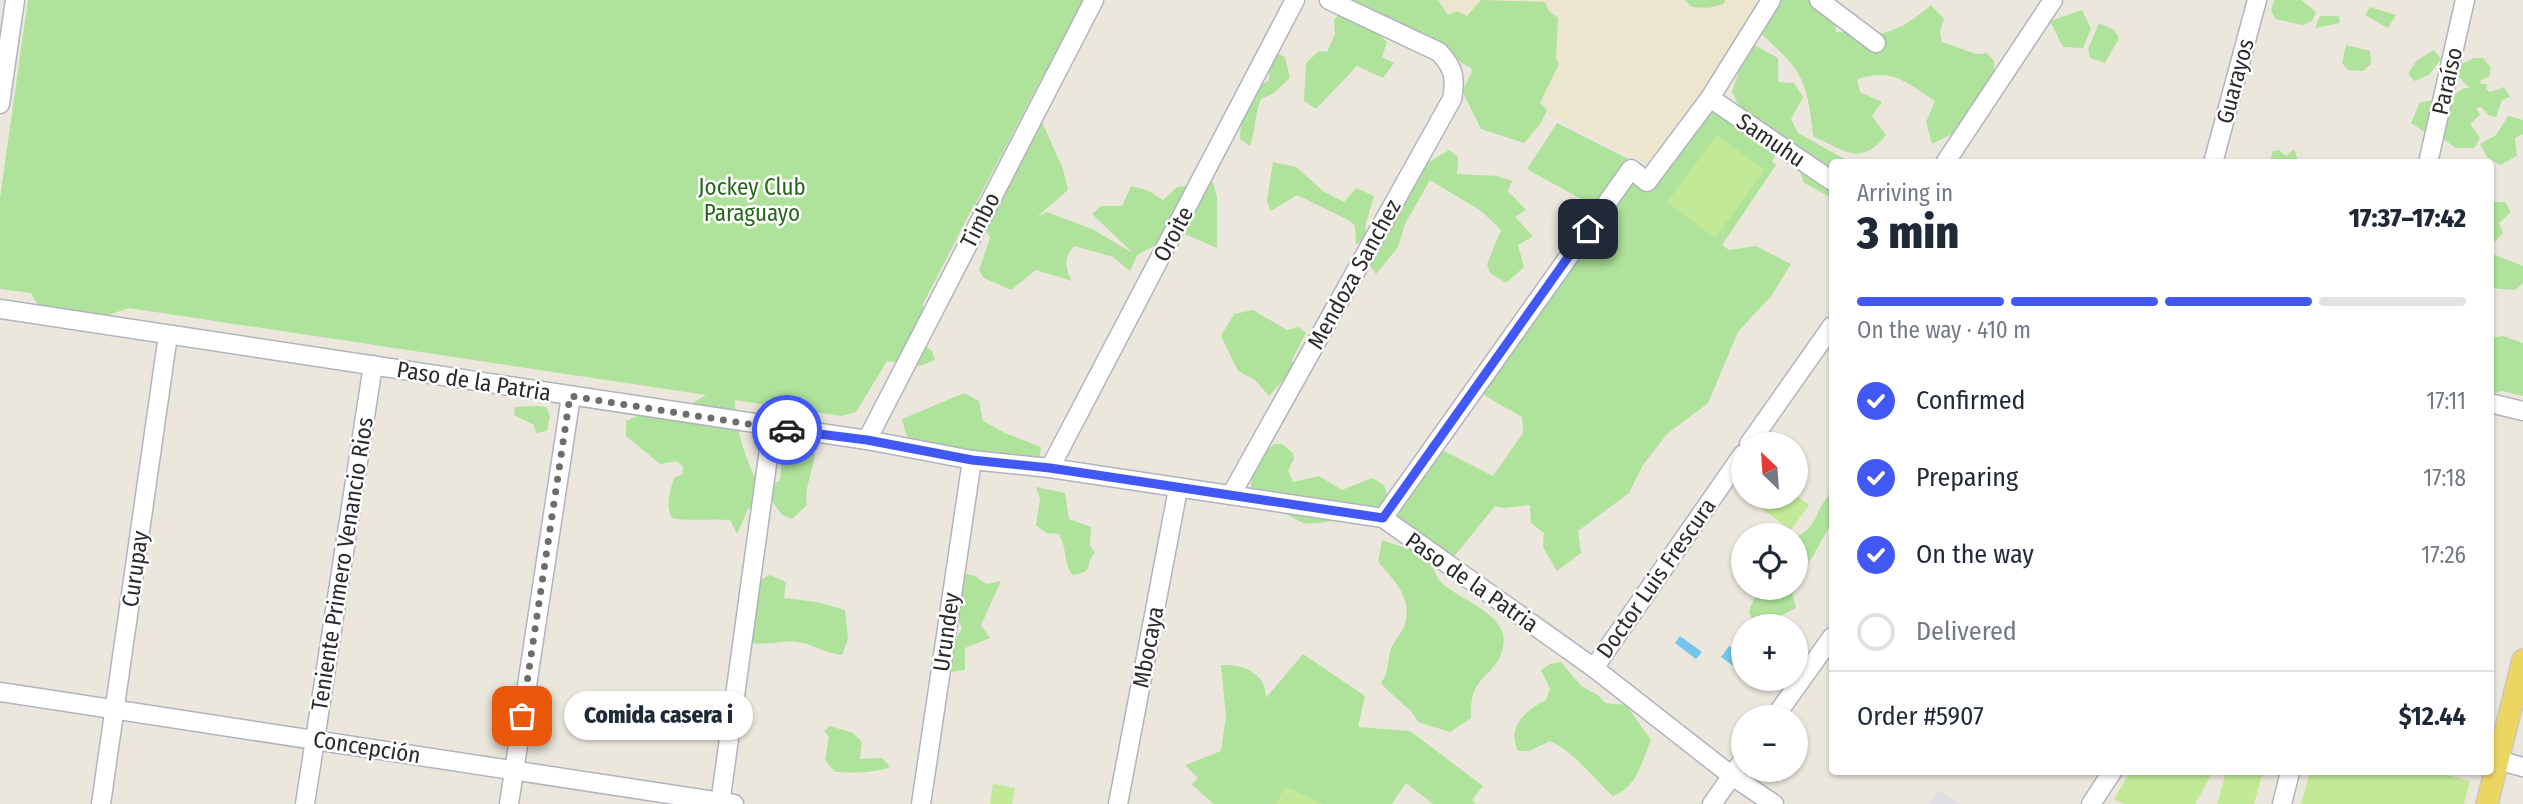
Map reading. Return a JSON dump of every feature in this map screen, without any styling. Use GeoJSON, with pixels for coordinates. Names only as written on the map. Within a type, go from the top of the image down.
{"type":"FeatureCollection","features":[{"type":"Feature","properties":{"kind":"main road"},"geometry":{"type":"LineString","coordinates":[[2495,759],[2523,660]]}},
{"type":"Feature","properties":{"kind":"main road"},"geometry":{"type":"LineString","coordinates":[[2487,804],[2492,775]]}},
{"type":"Feature","properties":{"kind":"street"},"geometry":{"type":"LineString","coordinates":[[0,104],[15,0]]}},
{"type":"Feature","properties":{"kind":"street","name":"Timbo"},"geometry":{"type":"LineString","coordinates":[[867,440],[1094,0]]}},
{"type":"Feature","properties":{"kind":"street","name":"Oroite"},"geometry":{"type":"LineString","coordinates":[[1050,468],[1295,0]]}},
{"type":"Feature","properties":{"kind":"street","name":"Mendoza Sanchez"},"geometry":{"type":"LineString","coordinates":[[1231,495],[1452,99],[1455,80],[1450,64],[1439,52],[1329,0]]}},
{"type":"Feature","properties":{"kind":"street"},"geometry":{"type":"LineString","coordinates":[[1383,518],[1631,169],[1647,182],[1710,98],[1770,0]]}},
{"type":"Feature","properties":{"kind":"street"},"geometry":{"type":"LineString","coordinates":[[1819,0],[1876,43]]}},
{"type":"Feature","properties":{"kind":"street"},"geometry":{"type":"LineString","coordinates":[[1948,159],[2053,0]]}},
{"type":"Feature","properties":{"kind":"street","name":"Guarayos"},"geometry":{"type":"LineString","coordinates":[[2214,159],[2257,0]]}},
{"type":"Feature","properties":{"kind":"street","name":"Paraíso"},"geometry":{"type":"LineString","coordinates":[[2429,159],[2465,0]]}},
{"type":"Feature","properties":{"kind":"street","name":"Samuhu"},"geometry":{"type":"LineString","coordinates":[[1710,98],[1829,179]]}},
{"type":"Feature","properties":{"kind":"street","name":"Paso de la Patria"},"geometry":{"type":"LineString","coordinates":[[0,309],[772,428],[867,440],[972,460],[1050,468],[1383,518],[1594,668],[1731,775]]}},
{"type":"Feature","properties":{"kind":"street"},"geometry":{"type":"LineString","coordinates":[[1757,432],[1829,330]]}},
{"type":"Feature","properties":{"kind":"street","name":"Curupay"},"geometry":{"type":"LineString","coordinates":[[101,804],[168,335]]}},
{"type":"Feature","properties":{"kind":"street","name":"Teniente Primero Venancio Rios"},"geometry":{"type":"LineString","coordinates":[[305,804],[373,365]]}},
{"type":"Feature","properties":{"kind":"street"},"geometry":{"type":"LineString","coordinates":[[509,804],[570,396]]}},
{"type":"Feature","properties":{"kind":"street"},"geometry":{"type":"LineString","coordinates":[[2494,404],[2523,411]]}},
{"type":"Feature","properties":{"kind":"street"},"geometry":{"type":"LineString","coordinates":[[725,803],[772,428]]}},
{"type":"Feature","properties":{"kind":"street","name":"Urundey"},"geometry":{"type":"LineString","coordinates":[[921,804],[972,460]]}},
{"type":"Feature","properties":{"kind":"street","name":"Doctor Luis Frescura"},"geometry":{"type":"LineString","coordinates":[[1594,668],[1731,471]]}},
{"type":"Feature","properties":{"kind":"street","name":"Mbocaya"},"geometry":{"type":"LineString","coordinates":[[1118,804],[1178,489]]}},
{"type":"Feature","properties":{"kind":"street"},"geometry":{"type":"LineString","coordinates":[[1783,705],[1829,641]]}},
{"type":"Feature","properties":{"kind":"street","name":"Concepción"},"geometry":{"type":"LineString","coordinates":[[0,692],[725,803]]}},
{"type":"Feature","properties":{"kind":"street"},"geometry":{"type":"LineString","coordinates":[[2495,759],[2523,767]]}},
{"type":"Feature","properties":{"kind":"street"},"geometry":{"type":"LineString","coordinates":[[2091,804],[2110,775]]}},
{"type":"Feature","properties":{"kind":"street"},"geometry":{"type":"LineString","coordinates":[[2282,804],[2289,775]]}},
{"type":"Feature","properties":{"kind":"street"},"geometry":{"type":"LineString","coordinates":[[1712,804],[1731,777]]}},
{"type":"Feature","properties":{"kind":"street","name":"Paso de la Patria"},"geometry":{"type":"LineString","coordinates":[[1741,782],[1774,804]]}},
{"type":"Feature","properties":{"kind":"shaded area"},"geometry":{"type":"Polygon","coordinates":[[[1440,0],[1763,0],[1653,167],[1528,103],[1490,79],[1440,0]]]}},
{"type":"Feature","properties":{"kind":"shaded area"},"geometry":{"type":"Polygon","coordinates":[[[1939,790],[1961,804],[1929,804],[1939,790]]]}},
{"type":"Feature","properties":{"kind":"green space","name":"Jockey Club Paraguayo"},"geometry":{"type":"Polygon","coordinates":[[[28,0],[1083,0],[976,203],[997,189],[1022,137],[1042,122],[1063,169],[1068,190],[1037,217],[1047,212],[1092,229],[1133,253],[1092,214],[1101,206],[1122,206],[1131,186],[1147,190],[1163,200],[1177,187],[1213,182],[1217,198],[1217,248],[1180,232],[1137,255],[1130,271],[1113,257],[1074,246],[1066,263],[1072,281],[1036,270],[1011,290],[984,278],[979,270],[990,238],[974,205],[923,304],[928,321],[923,344],[932,351],[935,360],[920,366],[887,361],[856,412],[841,416],[735,400],[743,447],[763,491],[780,480],[782,459],[795,449],[814,447],[807,505],[792,519],[782,515],[772,501],[748,509],[737,534],[730,520],[672,518],[669,508],[670,493],[674,478],[682,474],[683,467],[677,461],[660,464],[626,436],[626,421],[639,415],[668,418],[706,395],[129,308],[102,317],[44,316],[31,293],[0,289],[0,198],[28,0]]]}},
{"type":"Feature","properties":{"kind":"green space"},"geometry":{"type":"Polygon","coordinates":[[[1344,0],[1438,0],[1448,15],[1457,11],[1467,16],[1481,0],[1545,2],[1549,11],[1558,18],[1556,59],[1559,64],[1540,103],[1547,110],[1541,123],[1524,143],[1481,129],[1462,91],[1472,72],[1471,68],[1373,15],[1378,34],[1387,42],[1382,57],[1394,63],[1383,78],[1357,66],[1316,109],[1304,101],[1306,63],[1319,51],[1327,52],[1335,34],[1334,20],[1349,3],[1344,0]]]}},
{"type":"Feature","properties":{"kind":"green space"},"geometry":{"type":"Polygon","coordinates":[[[1685,0],[1725,0],[1724,4],[1708,8],[1692,7],[1685,0]]]}},
{"type":"Feature","properties":{"kind":"green space"},"geometry":{"type":"Polygon","coordinates":[[[1771,0],[1818,0],[1834,11],[1836,32],[1871,34],[1898,28],[1931,5],[1944,19],[1940,32],[1942,42],[1976,54],[1987,53],[1994,61],[1995,88],[1987,100],[1972,104],[1954,133],[1932,144],[1926,122],[1935,101],[1907,83],[1890,76],[1857,79],[1860,92],[1882,102],[1872,116],[1886,135],[1868,151],[1843,151],[1813,136],[1804,85],[1791,63],[1754,27],[1771,0]]]}},
{"type":"Feature","properties":{"kind":"green space"},"geometry":{"type":"Polygon","coordinates":[[[2274,0],[2301,0],[2316,12],[2312,21],[2302,25],[2276,19],[2271,11],[2274,0]]]}},
{"type":"Feature","properties":{"kind":"green space"},"geometry":{"type":"Polygon","coordinates":[[[2370,7],[2396,15],[2388,28],[2365,15],[2370,7]]]}},
{"type":"Feature","properties":{"kind":"green space"},"geometry":{"type":"Polygon","coordinates":[[[2082,10],[2091,29],[2083,48],[2063,47],[2050,21],[2082,10]]]}},
{"type":"Feature","properties":{"kind":"green space"},"geometry":{"type":"Polygon","coordinates":[[[2320,16],[2339,16],[2340,23],[2315,28],[2320,16]]]}},
{"type":"Feature","properties":{"kind":"green space"},"geometry":{"type":"Polygon","coordinates":[[[2099,23],[2114,30],[2119,38],[2105,63],[2090,58],[2088,49],[2099,23]]]}},
{"type":"Feature","properties":{"kind":"green space"},"geometry":{"type":"Polygon","coordinates":[[[1749,42],[1778,58],[1778,82],[1794,83],[1803,97],[1791,119],[1798,133],[1845,159],[1829,159],[1829,196],[1804,183],[1799,170],[1739,107],[1732,91],[1749,42]]]}},
{"type":"Feature","properties":{"kind":"green space"},"geometry":{"type":"Polygon","coordinates":[[[2346,45],[2370,51],[2371,64],[2363,71],[2348,70],[2342,63],[2346,45]]]}},
{"type":"Feature","properties":{"kind":"green space"},"geometry":{"type":"Polygon","coordinates":[[[2434,50],[2441,59],[2429,75],[2414,81],[2408,74],[2416,61],[2434,50]]]}},
{"type":"Feature","properties":{"kind":"green space"},"geometry":{"type":"Polygon","coordinates":[[[1275,52],[1285,57],[1290,78],[1274,93],[1261,99],[1250,146],[1240,139],[1244,114],[1256,90],[1269,80],[1269,62],[1275,52]]]}},
{"type":"Feature","properties":{"kind":"green space"},"geometry":{"type":"Polygon","coordinates":[[[2474,58],[2483,58],[2491,68],[2489,77],[2480,80],[2481,84],[2487,84],[2486,89],[2490,92],[2504,87],[2510,97],[2502,100],[2496,117],[2490,116],[2481,107],[2476,108],[2480,115],[2470,124],[2480,138],[2474,148],[2456,148],[2440,137],[2444,109],[2454,102],[2454,95],[2464,88],[2470,88],[2454,73],[2460,70],[2459,65],[2474,58]]]}},
{"type":"Feature","properties":{"kind":"green space"},"geometry":{"type":"Polygon","coordinates":[[[2438,100],[2428,134],[2411,123],[2420,102],[2438,100]]]}},
{"type":"Feature","properties":{"kind":"green space"},"geometry":{"type":"Polygon","coordinates":[[[1709,103],[1777,152],[1772,161],[1776,165],[1722,245],[1729,250],[1756,246],[1791,264],[1772,295],[1738,332],[1708,403],[1667,434],[1643,465],[1629,493],[1578,531],[1581,553],[1557,571],[1543,547],[1544,533],[1531,523],[1530,505],[1503,508],[1495,506],[1452,559],[1392,521],[1442,450],[1493,476],[1523,433],[1522,417],[1480,393],[1606,213],[1527,169],[1557,123],[1652,171],[1709,103]]]}},
{"type":"Feature","properties":{"kind":"green space"},"geometry":{"type":"Polygon","coordinates":[[[2508,116],[2523,120],[2523,134],[2515,138],[2517,156],[2500,165],[2487,157],[2480,144],[2496,135],[2508,116]]]}},
{"type":"Feature","properties":{"kind":"green space"},"geometry":{"type":"Polygon","coordinates":[[[1717,135],[1765,170],[1715,238],[1667,202],[1717,135]]]}},
{"type":"Feature","properties":{"kind":"green space"},"geometry":{"type":"Polygon","coordinates":[[[2294,149],[2298,159],[2270,159],[2273,151],[2279,150],[2286,156],[2294,149]]]}},
{"type":"Feature","properties":{"kind":"green space"},"geometry":{"type":"Polygon","coordinates":[[[1449,150],[1458,157],[1457,174],[1497,176],[1512,181],[1508,191],[1526,210],[1515,217],[1533,236],[1518,245],[1524,267],[1506,283],[1490,273],[1487,264],[1501,230],[1481,211],[1430,180],[1405,224],[1398,247],[1376,274],[1369,264],[1376,215],[1391,207],[1417,169],[1449,150]]]}},
{"type":"Feature","properties":{"kind":"green space"},"geometry":{"type":"Polygon","coordinates":[[[1273,162],[1296,167],[1323,191],[1344,202],[1356,188],[1374,196],[1366,223],[1365,241],[1356,244],[1355,226],[1350,221],[1297,195],[1271,211],[1267,201],[1273,162]]]}},
{"type":"Feature","properties":{"kind":"green space"},"geometry":{"type":"Polygon","coordinates":[[[2494,202],[2505,202],[2511,212],[2499,223],[2503,233],[2494,243],[2494,202]]]}},
{"type":"Feature","properties":{"kind":"green space"},"geometry":{"type":"Polygon","coordinates":[[[2494,254],[2523,266],[2523,283],[2515,290],[2494,288],[2494,254]]]}},
{"type":"Feature","properties":{"kind":"green space"},"geometry":{"type":"Polygon","coordinates":[[[1253,310],[1287,330],[1299,327],[1306,333],[1292,360],[1293,369],[1269,396],[1255,380],[1238,371],[1221,336],[1234,314],[1253,310]]]}},
{"type":"Feature","properties":{"kind":"green space"},"geometry":{"type":"Polygon","coordinates":[[[2503,336],[2523,343],[2523,396],[2503,391],[2494,393],[2494,337],[2503,336]]]}},
{"type":"Feature","properties":{"kind":"green space"},"geometry":{"type":"Polygon","coordinates":[[[964,393],[979,401],[983,421],[1041,447],[1039,462],[914,446],[906,434],[902,419],[964,393]]]}},
{"type":"Feature","properties":{"kind":"green space"},"geometry":{"type":"Polygon","coordinates":[[[515,407],[546,407],[550,416],[547,431],[536,433],[534,425],[514,415],[515,407]]]}},
{"type":"Feature","properties":{"kind":"green space"},"geometry":{"type":"Polygon","coordinates":[[[1275,444],[1282,444],[1293,453],[1294,459],[1288,470],[1293,482],[1319,476],[1342,490],[1372,478],[1384,485],[1388,498],[1373,508],[1347,518],[1308,524],[1301,522],[1252,497],[1251,482],[1258,460],[1275,444]]]}},
{"type":"Feature","properties":{"kind":"green space"},"geometry":{"type":"Polygon","coordinates":[[[1036,487],[1065,493],[1069,519],[1091,527],[1090,546],[1095,553],[1084,572],[1072,575],[1059,534],[1046,533],[1036,525],[1040,499],[1036,487]]]}},
{"type":"Feature","properties":{"kind":"green space"},"geometry":{"type":"Polygon","coordinates":[[[1829,496],[1829,527],[1808,562],[1808,529],[1829,496]]]}},
{"type":"Feature","properties":{"kind":"green space"},"geometry":{"type":"Polygon","coordinates":[[[1762,509],[1806,509],[1796,523],[1781,523],[1762,509]]]}},
{"type":"Feature","properties":{"kind":"green space"},"geometry":{"type":"Polygon","coordinates":[[[1382,540],[1427,558],[1440,581],[1492,617],[1504,636],[1499,658],[1474,692],[1471,718],[1450,732],[1418,722],[1381,683],[1387,671],[1391,648],[1404,628],[1407,615],[1400,590],[1378,562],[1382,540]]]}},
{"type":"Feature","properties":{"kind":"green space"},"geometry":{"type":"Polygon","coordinates":[[[961,573],[975,576],[986,584],[1001,581],[981,625],[990,638],[965,648],[965,670],[952,672],[948,654],[962,628],[952,607],[961,573]]]}},
{"type":"Feature","properties":{"kind":"green space"},"geometry":{"type":"Polygon","coordinates":[[[770,575],[786,582],[784,598],[817,602],[845,610],[848,639],[842,655],[798,642],[752,643],[746,617],[762,579],[770,575]]]}},
{"type":"Feature","properties":{"kind":"green space"},"geometry":{"type":"Polygon","coordinates":[[[1753,600],[1794,600],[1796,608],[1784,614],[1749,613],[1753,600]]]}},
{"type":"Feature","properties":{"kind":"green space"},"geometry":{"type":"Polygon","coordinates":[[[1303,654],[1365,696],[1358,727],[1410,731],[1483,786],[1472,800],[1475,804],[1433,804],[1406,783],[1392,804],[1214,804],[1192,785],[1198,778],[1185,765],[1221,751],[1226,716],[1221,665],[1245,668],[1258,676],[1265,689],[1266,698],[1303,654]]]}},
{"type":"Feature","properties":{"kind":"green space"},"geometry":{"type":"Polygon","coordinates":[[[1561,662],[1581,686],[1598,695],[1605,703],[1626,705],[1651,740],[1633,780],[1613,796],[1575,758],[1550,741],[1529,751],[1518,751],[1514,734],[1516,727],[1531,709],[1546,700],[1550,689],[1541,670],[1550,664],[1561,662]]]}},
{"type":"Feature","properties":{"kind":"green space"},"geometry":{"type":"Polygon","coordinates":[[[830,726],[853,733],[862,742],[860,759],[882,758],[890,767],[871,771],[835,772],[825,760],[829,737],[824,731],[830,726]]]}},
{"type":"Feature","properties":{"kind":"green space"},"geometry":{"type":"Polygon","coordinates":[[[2128,775],[2211,775],[2195,804],[2124,804],[2114,799],[2128,775]]]}},
{"type":"Feature","properties":{"kind":"green space"},"geometry":{"type":"Polygon","coordinates":[[[2225,775],[2262,775],[2254,804],[2217,804],[2225,775]]]}},
{"type":"Feature","properties":{"kind":"green space"},"geometry":{"type":"Polygon","coordinates":[[[2309,775],[2447,775],[2470,781],[2464,804],[2301,804],[2309,775]]]}},
{"type":"Feature","properties":{"kind":"green space"},"geometry":{"type":"Polygon","coordinates":[[[993,784],[1015,788],[1012,804],[990,804],[993,784]]]}},
{"type":"Feature","properties":{"kind":"green space"},"geometry":{"type":"Polygon","coordinates":[[[1285,786],[1323,804],[1276,804],[1285,786]]]}},
{"type":"Feature","properties":{"kind":"water"},"geometry":{"type":"Polygon","coordinates":[[[1680,636],[1702,652],[1696,659],[1675,643],[1680,636]]]}},
{"type":"Feature","properties":{"kind":"water"},"geometry":{"type":"Polygon","coordinates":[[[1729,646],[1731,647],[1731,664],[1721,657],[1729,646]]]}},
{"type":"Feature","properties":{"kind":"way so far"},"geometry":{"type":"LineString","coordinates":[[522,716],[570,396],[787,430]]}},
{"type":"Feature","properties":{"kind":"place","name":"Comida casera i"},"geometry":{"type":"Point","coordinates":[522,716]}},
{"type":"Feature","properties":{"kind":"route"},"geometry":{"type":"LineString","coordinates":[[787,430],[867,440],[972,460],[1050,468],[1383,518],[1588,229]]}}]}
